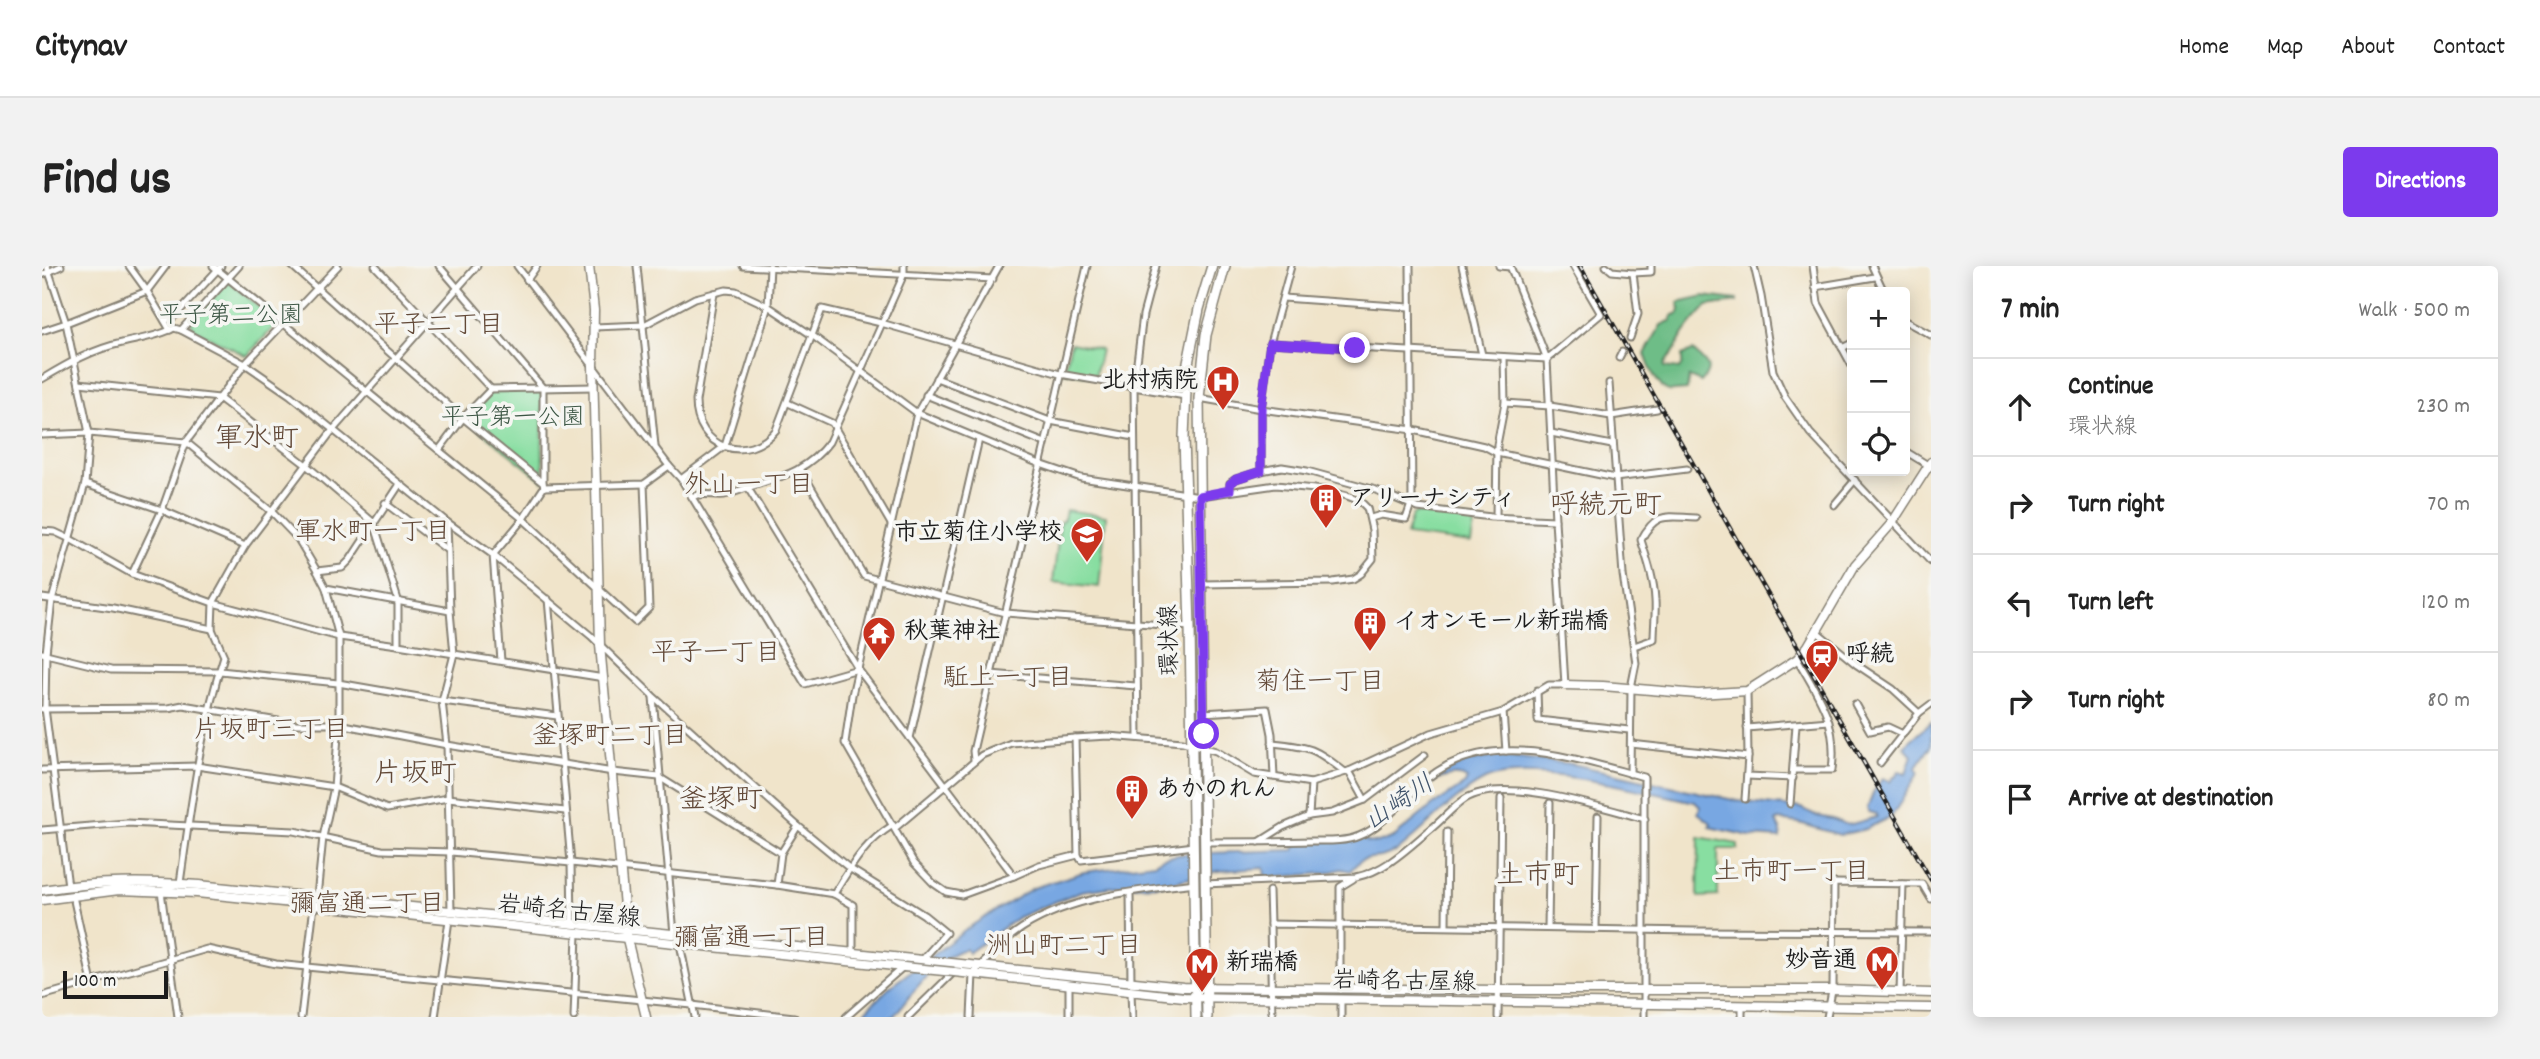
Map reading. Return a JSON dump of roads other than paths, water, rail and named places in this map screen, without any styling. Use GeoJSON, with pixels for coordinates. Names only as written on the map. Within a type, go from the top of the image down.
{"type":"FeatureCollection","features":[{"type":"Feature","properties":{"kind":"main road"},"geometry":{"type":"LineString","coordinates":[[589,266],[594,327],[600,645],[627,939],[646,1017]]}},
{"type":"Feature","properties":{"kind":"main road","name":"環状線"},"geometry":{"type":"LineString","coordinates":[[1196,1017],[1184,437],[1185,396],[1192,339],[1212,266]]}},
{"type":"Feature","properties":{"kind":"main road","name":"環状線"},"geometry":{"type":"LineString","coordinates":[[1207,1017],[1199,398],[1206,335],[1225,266]]}},
{"type":"Feature","properties":{"kind":"main road"},"geometry":{"type":"LineString","coordinates":[[1565,685],[1698,694],[1747,691],[1797,659],[1808,646],[1855,565],[1892,523],[1930,465]]}},
{"type":"Feature","properties":{"kind":"main road","name":"岩崎名古屋線"},"geometry":{"type":"LineString","coordinates":[[42,890],[143,881],[180,883],[449,920],[577,934],[1069,985],[1196,992],[1340,989],[1832,990],[1931,993]]}},
{"type":"Feature","properties":{"kind":"main road","name":"岩崎名古屋線"},"geometry":{"type":"LineString","coordinates":[[42,900],[119,890],[161,891],[451,910],[981,966],[1131,987]]}},
{"type":"Feature","properties":{"kind":"main road","name":"岩崎名古屋線"},"geometry":{"type":"LineString","coordinates":[[1206,992],[1272,1000],[1931,1008]]}},
{"type":"Feature","properties":{"kind":"street"},"geometry":{"type":"LineString","coordinates":[[42,275],[48,269],[61,266]]}},
{"type":"Feature","properties":{"kind":"street"},"geometry":{"type":"LineString","coordinates":[[130,266],[170,330]]}},
{"type":"Feature","properties":{"kind":"street"},"geometry":{"type":"LineString","coordinates":[[42,331],[147,291],[166,266]]}},
{"type":"Feature","properties":{"kind":"street"},"geometry":{"type":"LineString","coordinates":[[181,330],[239,266]]}},
{"type":"Feature","properties":{"kind":"street"},"geometry":{"type":"LineString","coordinates":[[292,266],[463,418],[543,485],[644,484],[668,466]]}},
{"type":"Feature","properties":{"kind":"street"},"geometry":{"type":"LineString","coordinates":[[132,574],[162,510],[186,442],[245,364],[338,266]]}},
{"type":"Feature","properties":{"kind":"street"},"geometry":{"type":"LineString","coordinates":[[375,266],[491,389]]}},
{"type":"Feature","properties":{"kind":"street"},"geometry":{"type":"LineString","coordinates":[[439,266],[543,388],[543,485],[523,519],[493,555],[501,662]]}},
{"type":"Feature","properties":{"kind":"street"},"geometry":{"type":"LineString","coordinates":[[178,1017],[161,891],[180,883],[208,709],[224,656],[212,629],[213,603],[245,546],[305,464],[477,266]]}},
{"type":"Feature","properties":{"kind":"street"},"geometry":{"type":"LineString","coordinates":[[517,266],[668,466],[681,479],[805,684],[858,669]]}},
{"type":"Feature","properties":{"kind":"street"},"geometry":{"type":"LineString","coordinates":[[527,280],[537,266]]}},
{"type":"Feature","properties":{"kind":"street"},"geometry":{"type":"LineString","coordinates":[[637,266],[655,446]]}},
{"type":"Feature","properties":{"kind":"street"},"geometry":{"type":"LineString","coordinates":[[743,266],[993,279]]}},
{"type":"Feature","properties":{"kind":"street"},"geometry":{"type":"LineString","coordinates":[[692,497],[698,494],[723,495],[801,470],[822,451],[861,372],[904,274],[904,266]]}},
{"type":"Feature","properties":{"kind":"street"},"geometry":{"type":"LineString","coordinates":[[999,266],[917,413],[852,695],[845,743],[922,874],[946,892],[961,895],[1049,862],[1078,855]]}},
{"type":"Feature","properties":{"kind":"street"},"geometry":{"type":"LineString","coordinates":[[974,760],[973,751],[1087,266]]}},
{"type":"Feature","properties":{"kind":"street"},"geometry":{"type":"LineString","coordinates":[[1138,738],[1134,386],[1143,315],[1156,266]]}},
{"type":"Feature","properties":{"kind":"street"},"geometry":{"type":"LineString","coordinates":[[1261,471],[1261,409],[1270,343],[1291,266]]}},
{"type":"Feature","properties":{"kind":"street"},"geometry":{"type":"LineString","coordinates":[[1371,519],[1381,515],[1406,519],[1411,506],[1413,430],[1410,266]]}},
{"type":"Feature","properties":{"kind":"street"},"geometry":{"type":"LineString","coordinates":[[1462,266],[1482,355]]}},
{"type":"Feature","properties":{"kind":"street"},"geometry":{"type":"LineString","coordinates":[[834,894],[861,850],[873,838],[894,826],[946,786],[974,760],[1011,743],[1108,736],[1192,745],[1216,751],[1254,774],[1311,783],[1347,771],[1431,733],[1503,712],[1549,685],[1565,685],[1547,359],[1510,266],[1499,266]]}},
{"type":"Feature","properties":{"kind":"street"},"geometry":{"type":"LineString","coordinates":[[1270,343],[1547,359],[1601,314],[1573,266]]}},
{"type":"Feature","properties":{"kind":"street"},"geometry":{"type":"LineString","coordinates":[[1606,266],[1612,271],[1633,273],[1651,272],[1651,266]]}},
{"type":"Feature","properties":{"kind":"street"},"geometry":{"type":"LineString","coordinates":[[1754,266],[1777,384],[1810,433],[1931,562]]}},
{"type":"Feature","properties":{"kind":"street"},"geometry":{"type":"LineString","coordinates":[[1813,266],[1818,303],[1847,357]]}},
{"type":"Feature","properties":{"kind":"street"},"geometry":{"type":"LineString","coordinates":[[1872,266],[1881,287]]}},
{"type":"Feature","properties":{"kind":"street"},"geometry":{"type":"LineString","coordinates":[[165,321],[175,316],[217,267],[282,325],[523,519],[635,622],[649,608],[644,484]]}},
{"type":"Feature","properties":{"kind":"street"},"geometry":{"type":"LineString","coordinates":[[681,479],[725,446],[768,306],[770,267]]}},
{"type":"Feature","properties":{"kind":"street"},"geometry":{"type":"LineString","coordinates":[[48,269],[65,323],[89,433],[85,484],[52,600],[44,653],[43,708],[62,826],[68,886]]}},
{"type":"Feature","properties":{"kind":"street"},"geometry":{"type":"LineString","coordinates":[[1630,338],[1638,314],[1633,273]]}},
{"type":"Feature","properties":{"kind":"street"},"geometry":{"type":"LineString","coordinates":[[1815,287],[1875,277]]}},
{"type":"Feature","properties":{"kind":"street"},"geometry":{"type":"LineString","coordinates":[[594,327],[644,325],[695,298],[726,290],[736,291],[768,306],[813,336],[917,413],[1040,464],[1081,478],[1200,496],[1276,485],[1324,490],[1360,501],[1367,508],[1371,519],[1373,559],[1361,574],[1353,579],[1333,582],[1202,584]]}},
{"type":"Feature","properties":{"kind":"street"},"geometry":{"type":"LineString","coordinates":[[714,293],[696,413],[702,432],[709,439],[725,446],[744,448],[769,438],[781,420],[822,309],[1060,374],[1185,396]]}},
{"type":"Feature","properties":{"kind":"street"},"geometry":{"type":"LineString","coordinates":[[1283,298],[1409,307]]}},
{"type":"Feature","properties":{"kind":"street"},"geometry":{"type":"LineString","coordinates":[[1910,324],[1931,335]]}},
{"type":"Feature","properties":{"kind":"street"},"geometry":{"type":"LineString","coordinates":[[42,379],[73,359],[174,328],[245,364],[290,395],[447,522],[548,599],[798,827],[849,868],[924,915],[946,933],[922,960]]}},
{"type":"Feature","properties":{"kind":"street"},"geometry":{"type":"LineString","coordinates":[[1842,348],[1847,345]]}},
{"type":"Feature","properties":{"kind":"street"},"geometry":{"type":"LineString","coordinates":[[1496,517],[1497,453],[1505,403],[1504,357]]}},
{"type":"Feature","properties":{"kind":"street"},"geometry":{"type":"LineString","coordinates":[[936,378],[1050,421],[1134,437]]}},
{"type":"Feature","properties":{"kind":"street"},"geometry":{"type":"LineString","coordinates":[[79,383],[219,398],[305,464],[374,523],[398,600],[397,645]]}},
{"type":"Feature","properties":{"kind":"street"},"geometry":{"type":"LineString","coordinates":[[1609,383],[1623,575],[1636,663],[1631,688],[1630,774]]}},
{"type":"Feature","properties":{"kind":"street"},"geometry":{"type":"LineString","coordinates":[[439,450],[463,418],[491,389],[594,387]]}},
{"type":"Feature","properties":{"kind":"street"},"geometry":{"type":"LineString","coordinates":[[926,396],[1045,443]]}},
{"type":"Feature","properties":{"kind":"street"},"geometry":{"type":"LineString","coordinates":[[1199,398],[1413,430],[1484,446],[1497,453],[1615,478],[1688,469]]}},
{"type":"Feature","properties":{"kind":"street"},"geometry":{"type":"LineString","coordinates":[[788,402],[836,427],[891,524]]}},
{"type":"Feature","properties":{"kind":"street"},"geometry":{"type":"LineString","coordinates":[[1505,403],[1550,406],[1611,416],[1657,409]]}},
{"type":"Feature","properties":{"kind":"street"},"geometry":{"type":"LineString","coordinates":[[42,435],[89,433],[186,442],[272,512],[298,539],[326,588],[339,638],[339,724],[334,787],[323,837],[301,1017]]}},
{"type":"Feature","properties":{"kind":"street"},"geometry":{"type":"LineString","coordinates":[[1551,433],[1612,445]]}},
{"type":"Feature","properties":{"kind":"street"},"geometry":{"type":"LineString","coordinates":[[910,738],[979,439]]}},
{"type":"Feature","properties":{"kind":"street"},"geometry":{"type":"LineString","coordinates":[[1910,454],[1930,465]]}},
{"type":"Feature","properties":{"kind":"street"},"geometry":{"type":"LineString","coordinates":[[1230,490],[1230,484],[1236,479],[1282,467],[1376,490],[1411,506],[1496,517],[1555,520]]}},
{"type":"Feature","properties":{"kind":"street"},"geometry":{"type":"LineString","coordinates":[[801,470],[863,576],[1005,613],[1190,627]]}},
{"type":"Feature","properties":{"kind":"street"},"geometry":{"type":"LineString","coordinates":[[1834,505],[1855,480]]}},
{"type":"Feature","properties":{"kind":"street"},"geometry":{"type":"LineString","coordinates":[[85,484],[162,510],[245,546]]}},
{"type":"Feature","properties":{"kind":"street"},"geometry":{"type":"LineString","coordinates":[[317,571],[342,568],[400,484]]}},
{"type":"Feature","properties":{"kind":"street"},"geometry":{"type":"LineString","coordinates":[[748,488],[858,669],[1014,876]]}},
{"type":"Feature","properties":{"kind":"street"},"geometry":{"type":"LineString","coordinates":[[385,503],[447,550]]}},
{"type":"Feature","properties":{"kind":"street"},"geometry":{"type":"LineString","coordinates":[[1634,646],[1654,639],[1653,614],[1656,603],[1642,540],[1655,519],[1696,518]]}},
{"type":"Feature","properties":{"kind":"street"},"geometry":{"type":"LineString","coordinates":[[447,522],[454,654],[442,701],[447,745],[451,910]]}},
{"type":"Feature","properties":{"kind":"street"},"geometry":{"type":"LineString","coordinates":[[42,531],[55,531],[70,538],[132,574],[213,603],[339,638],[604,678]]}},
{"type":"Feature","properties":{"kind":"street"},"geometry":{"type":"LineString","coordinates":[[326,588],[450,611]]}},
{"type":"Feature","properties":{"kind":"street"},"geometry":{"type":"LineString","coordinates":[[42,598],[113,608],[212,629]]}},
{"type":"Feature","properties":{"kind":"street"},"geometry":{"type":"LineString","coordinates":[[548,599],[571,863],[572,923]]}},
{"type":"Feature","properties":{"kind":"street"},"geometry":{"type":"LineString","coordinates":[[1816,631],[1857,666],[1893,689],[1919,713]]}},
{"type":"Feature","properties":{"kind":"street"},"geometry":{"type":"LineString","coordinates":[[44,653],[111,670],[220,671],[338,682],[442,701],[557,716]]}},
{"type":"Feature","properties":{"kind":"street"},"geometry":{"type":"LineString","coordinates":[[1794,771],[1832,771],[1835,747],[1826,708],[1797,659]]}},
{"type":"Feature","properties":{"kind":"street"},"geometry":{"type":"LineString","coordinates":[[991,674],[1136,686]]}},
{"type":"Feature","properties":{"kind":"street"},"geometry":{"type":"LineString","coordinates":[[1537,690],[1538,720],[1629,730]]}},
{"type":"Feature","properties":{"kind":"street"},"geometry":{"type":"LineString","coordinates":[[1745,799],[1748,757],[1747,691]]}},
{"type":"Feature","properties":{"kind":"street"},"geometry":{"type":"LineString","coordinates":[[653,696],[674,934]]}},
{"type":"Feature","properties":{"kind":"street"},"geometry":{"type":"LineString","coordinates":[[1855,704],[1870,731],[1888,727],[1903,734]]}},
{"type":"Feature","properties":{"kind":"street"},"geometry":{"type":"LineString","coordinates":[[1880,762],[1919,713],[1931,704]]}},
{"type":"Feature","properties":{"kind":"street"},"geometry":{"type":"LineString","coordinates":[[43,708],[168,708],[183,705],[296,724],[339,724],[447,745],[659,777],[781,853]]}},
{"type":"Feature","properties":{"kind":"street"},"geometry":{"type":"LineString","coordinates":[[1203,713],[1267,709],[1274,777]]}},
{"type":"Feature","properties":{"kind":"street"},"geometry":{"type":"LineString","coordinates":[[1503,712],[1506,751]]}},
{"type":"Feature","properties":{"kind":"street"},"geometry":{"type":"LineString","coordinates":[[1747,728],[1829,721]]}},
{"type":"Feature","properties":{"kind":"street"},"geometry":{"type":"LineString","coordinates":[[1790,804],[1796,725]]}},
{"type":"Feature","properties":{"kind":"street"},"geometry":{"type":"LineString","coordinates":[[1075,738],[1078,855],[1081,860],[1194,846]]}},
{"type":"Feature","properties":{"kind":"street"},"geometry":{"type":"LineString","coordinates":[[1272,743],[1307,746],[1318,751],[1347,771],[1365,800]]}},
{"type":"Feature","properties":{"kind":"street"},"geometry":{"type":"LineString","coordinates":[[1632,744],[1748,757]]}},
{"type":"Feature","properties":{"kind":"street"},"geometry":{"type":"LineString","coordinates":[[1205,845],[1341,840],[1359,836],[1376,826],[1430,776],[1451,763],[1477,753],[1506,751],[1555,755],[1644,777],[1644,1017]]}},
{"type":"Feature","properties":{"kind":"street"},"geometry":{"type":"LineString","coordinates":[[1257,844],[1283,827],[1309,816],[1332,813],[1365,800],[1425,755]]}},
{"type":"Feature","properties":{"kind":"street"},"geometry":{"type":"LineString","coordinates":[[42,771],[197,766],[334,787],[387,809],[449,798],[565,811]]}},
{"type":"Feature","properties":{"kind":"street"},"geometry":{"type":"LineString","coordinates":[[1747,776],[1793,778]]}},
{"type":"Feature","properties":{"kind":"street"},"geometry":{"type":"LineString","coordinates":[[1309,816],[1311,783]]}},
{"type":"Feature","properties":{"kind":"street"},"geometry":{"type":"LineString","coordinates":[[1205,882],[1369,875],[1398,858],[1466,799],[1489,791],[1551,796],[1645,818]]}},
{"type":"Feature","properties":{"kind":"street"},"geometry":{"type":"LineString","coordinates":[[1498,1017],[1501,799]]}},
{"type":"Feature","properties":{"kind":"street"},"geometry":{"type":"LineString","coordinates":[[1548,928],[1550,803]]}},
{"type":"Feature","properties":{"kind":"street"},"geometry":{"type":"LineString","coordinates":[[1596,928],[1598,816]]}},
{"type":"Feature","properties":{"kind":"street"},"geometry":{"type":"LineString","coordinates":[[42,830],[62,826],[127,823],[294,831],[382,850],[451,852],[777,885],[834,894],[853,905],[853,952]]}},
{"type":"Feature","properties":{"kind":"street"},"geometry":{"type":"LineString","coordinates":[[777,885],[781,853],[798,827]]}},
{"type":"Feature","properties":{"kind":"street"},"geometry":{"type":"LineString","coordinates":[[1446,926],[1447,832]]}},
{"type":"Feature","properties":{"kind":"street"},"geometry":{"type":"LineString","coordinates":[[1340,989],[1340,887],[1356,877]]}},
{"type":"Feature","properties":{"kind":"street"},"geometry":{"type":"LineString","coordinates":[[971,1017],[973,974],[1012,934],[1074,903],[1194,882]]}},
{"type":"Feature","properties":{"kind":"street"},"geometry":{"type":"LineString","coordinates":[[1826,1017],[1832,990],[1834,883],[1922,884],[1931,899]]}},
{"type":"Feature","properties":{"kind":"street"},"geometry":{"type":"LineString","coordinates":[[1900,993],[1903,884]]}},
{"type":"Feature","properties":{"kind":"street"},"geometry":{"type":"LineString","coordinates":[[1269,891],[1272,1017]]}},
{"type":"Feature","properties":{"kind":"street"},"geometry":{"type":"LineString","coordinates":[[1130,893],[1132,1017]]}},
{"type":"Feature","properties":{"kind":"street"},"geometry":{"type":"LineString","coordinates":[[73,896],[92,983]]}},
{"type":"Feature","properties":{"kind":"street"},"geometry":{"type":"LineString","coordinates":[[435,1017],[449,920]]}},
{"type":"Feature","properties":{"kind":"street"},"geometry":{"type":"LineString","coordinates":[[1270,924],[1931,932]]}},
{"type":"Feature","properties":{"kind":"street"},"geometry":{"type":"LineString","coordinates":[[574,1017],[577,934]]}},
{"type":"Feature","properties":{"kind":"street"},"geometry":{"type":"LineString","coordinates":[[680,944],[695,1017]]}},
{"type":"Feature","properties":{"kind":"street"},"geometry":{"type":"LineString","coordinates":[[42,996],[207,949],[276,964],[794,1017]]}},
{"type":"Feature","properties":{"kind":"street"},"geometry":{"type":"LineString","coordinates":[[846,1017],[903,967]]}},
{"type":"Feature","properties":{"kind":"street"},"geometry":{"type":"LineString","coordinates":[[908,1017],[954,972]]}},
{"type":"Feature","properties":{"kind":"street"},"geometry":{"type":"LineString","coordinates":[[1069,985],[1069,1017]]}},
{"type":"Feature","properties":{"kind":"street"},"geometry":{"type":"LineString","coordinates":[[1341,1001],[1341,1017]]}},
{"type":"Feature","properties":{"kind":"street"},"geometry":{"type":"LineString","coordinates":[[1742,1006],[1742,1017]]}},
{"type":"Feature","properties":{"kind":"water","name":"山崎川"},"geometry":{"type":"Polygon","coordinates":[[[1931,722],[1931,746],[1916,768],[1919,772],[1892,816],[1866,829],[1840,835],[1778,820],[1776,822],[1781,830],[1780,838],[1750,836],[1709,827],[1711,823],[1698,813],[1700,807],[1695,802],[1587,780],[1527,774],[1502,775],[1471,788],[1396,852],[1362,860],[1350,871],[1341,869],[1327,873],[1265,878],[1264,868],[1218,871],[1162,885],[1119,886],[1081,891],[1019,917],[968,953],[966,949],[945,959],[926,977],[893,1017],[859,1017],[891,986],[974,924],[1033,888],[1084,872],[1154,863],[1163,858],[1183,854],[1294,850],[1296,847],[1289,844],[1361,837],[1368,842],[1378,843],[1394,837],[1433,805],[1465,784],[1467,779],[1453,776],[1444,777],[1431,784],[1467,762],[1490,757],[1514,757],[1572,764],[1738,801],[1802,808],[1817,816],[1848,825],[1877,817],[1877,814],[1867,809],[1874,791],[1883,779],[1890,782],[1899,771],[1906,773],[1912,755],[1904,746],[1931,722]]]}},
{"type":"Feature","properties":{"kind":"railway"},"geometry":{"type":"LineString","coordinates":[[1580,266],[1931,880]]}},
{"type":"Feature","properties":{"kind":"place","name":"北村病院"},"geometry":{"type":"Point","coordinates":[1223,412]}},
{"type":"Feature","properties":{"kind":"place","name":"アリーナシティ"},"geometry":{"type":"Point","coordinates":[1326,530]}},
{"type":"Feature","properties":{"kind":"place","name":"市立菊住小学校"},"geometry":{"type":"Point","coordinates":[1087,564]}},
{"type":"Feature","properties":{"kind":"place","name":"イオンモール新瑞橋"},"geometry":{"type":"Point","coordinates":[1370,653]}},
{"type":"Feature","properties":{"kind":"place","name":"秋葉神社"},"geometry":{"type":"Point","coordinates":[879,663]}},
{"type":"Feature","properties":{"kind":"place","name":"呼続"},"geometry":{"type":"Point","coordinates":[1822,686]}},
{"type":"Feature","properties":{"kind":"place","name":"あかのれん"},"geometry":{"type":"Point","coordinates":[1132,821]}},
{"type":"Feature","properties":{"kind":"place","name":"妙音通"},"geometry":{"type":"Point","coordinates":[1882,992]}},
{"type":"Feature","properties":{"kind":"place","name":"新瑞橋"},"geometry":{"type":"Point","coordinates":[1202,994]}},
{"type":"Feature","properties":{"kind":"district","name":"平子二丁目"},"geometry":{"type":"Point","coordinates":[439,326]}},
{"type":"Feature","properties":{"kind":"district","name":"軍水町"},"geometry":{"type":"Point","coordinates":[257,441]}},
{"type":"Feature","properties":{"kind":"district","name":"外山一丁目"},"geometry":{"type":"Point","coordinates":[749,486]}},
{"type":"Feature","properties":{"kind":"district","name":"呼続元町"},"geometry":{"type":"Point","coordinates":[1606,508]}},
{"type":"Feature","properties":{"kind":"district","name":"軍水町一丁目"},"geometry":{"type":"Point","coordinates":[373,533]}},
{"type":"Feature","properties":{"kind":"district","name":"平子一丁目"},"geometry":{"type":"Point","coordinates":[716,654]}},
{"type":"Feature","properties":{"kind":"district","name":"駈上一丁目"},"geometry":{"type":"Point","coordinates":[1008,679]}},
{"type":"Feature","properties":{"kind":"district","name":"菊住一丁目"},"geometry":{"type":"Point","coordinates":[1320,683]}},
{"type":"Feature","properties":{"kind":"district","name":"片坂町三丁目"},"geometry":{"type":"Point","coordinates":[271,731]}},
{"type":"Feature","properties":{"kind":"district","name":"釜塚町二丁目"},"geometry":{"type":"Point","coordinates":[610,737]}},
{"type":"Feature","properties":{"kind":"district","name":"片坂町"},"geometry":{"type":"Point","coordinates":[415,776]}},
{"type":"Feature","properties":{"kind":"district","name":"釜塚町"},"geometry":{"type":"Point","coordinates":[721,802]}},
{"type":"Feature","properties":{"kind":"district","name":"土市町一丁目"},"geometry":{"type":"Point","coordinates":[1792,873]}},
{"type":"Feature","properties":{"kind":"district","name":"土市町"},"geometry":{"type":"Point","coordinates":[1538,878]}},
{"type":"Feature","properties":{"kind":"district","name":"彌富通二丁目"},"geometry":{"type":"Point","coordinates":[367,905]}},
{"type":"Feature","properties":{"kind":"district","name":"彌富通一丁目"},"geometry":{"type":"Point","coordinates":[751,939]}},
{"type":"Feature","properties":{"kind":"district","name":"洲山町二丁目"},"geometry":{"type":"Point","coordinates":[1064,947]}},
{"type":"Feature","properties":{"kind":"park label","name":"平子第二公園"},"geometry":{"type":"Point","coordinates":[231,317]}},
{"type":"Feature","properties":{"kind":"park label","name":"平子第一公園"},"geometry":{"type":"Point","coordinates":[513,419]}}]}
